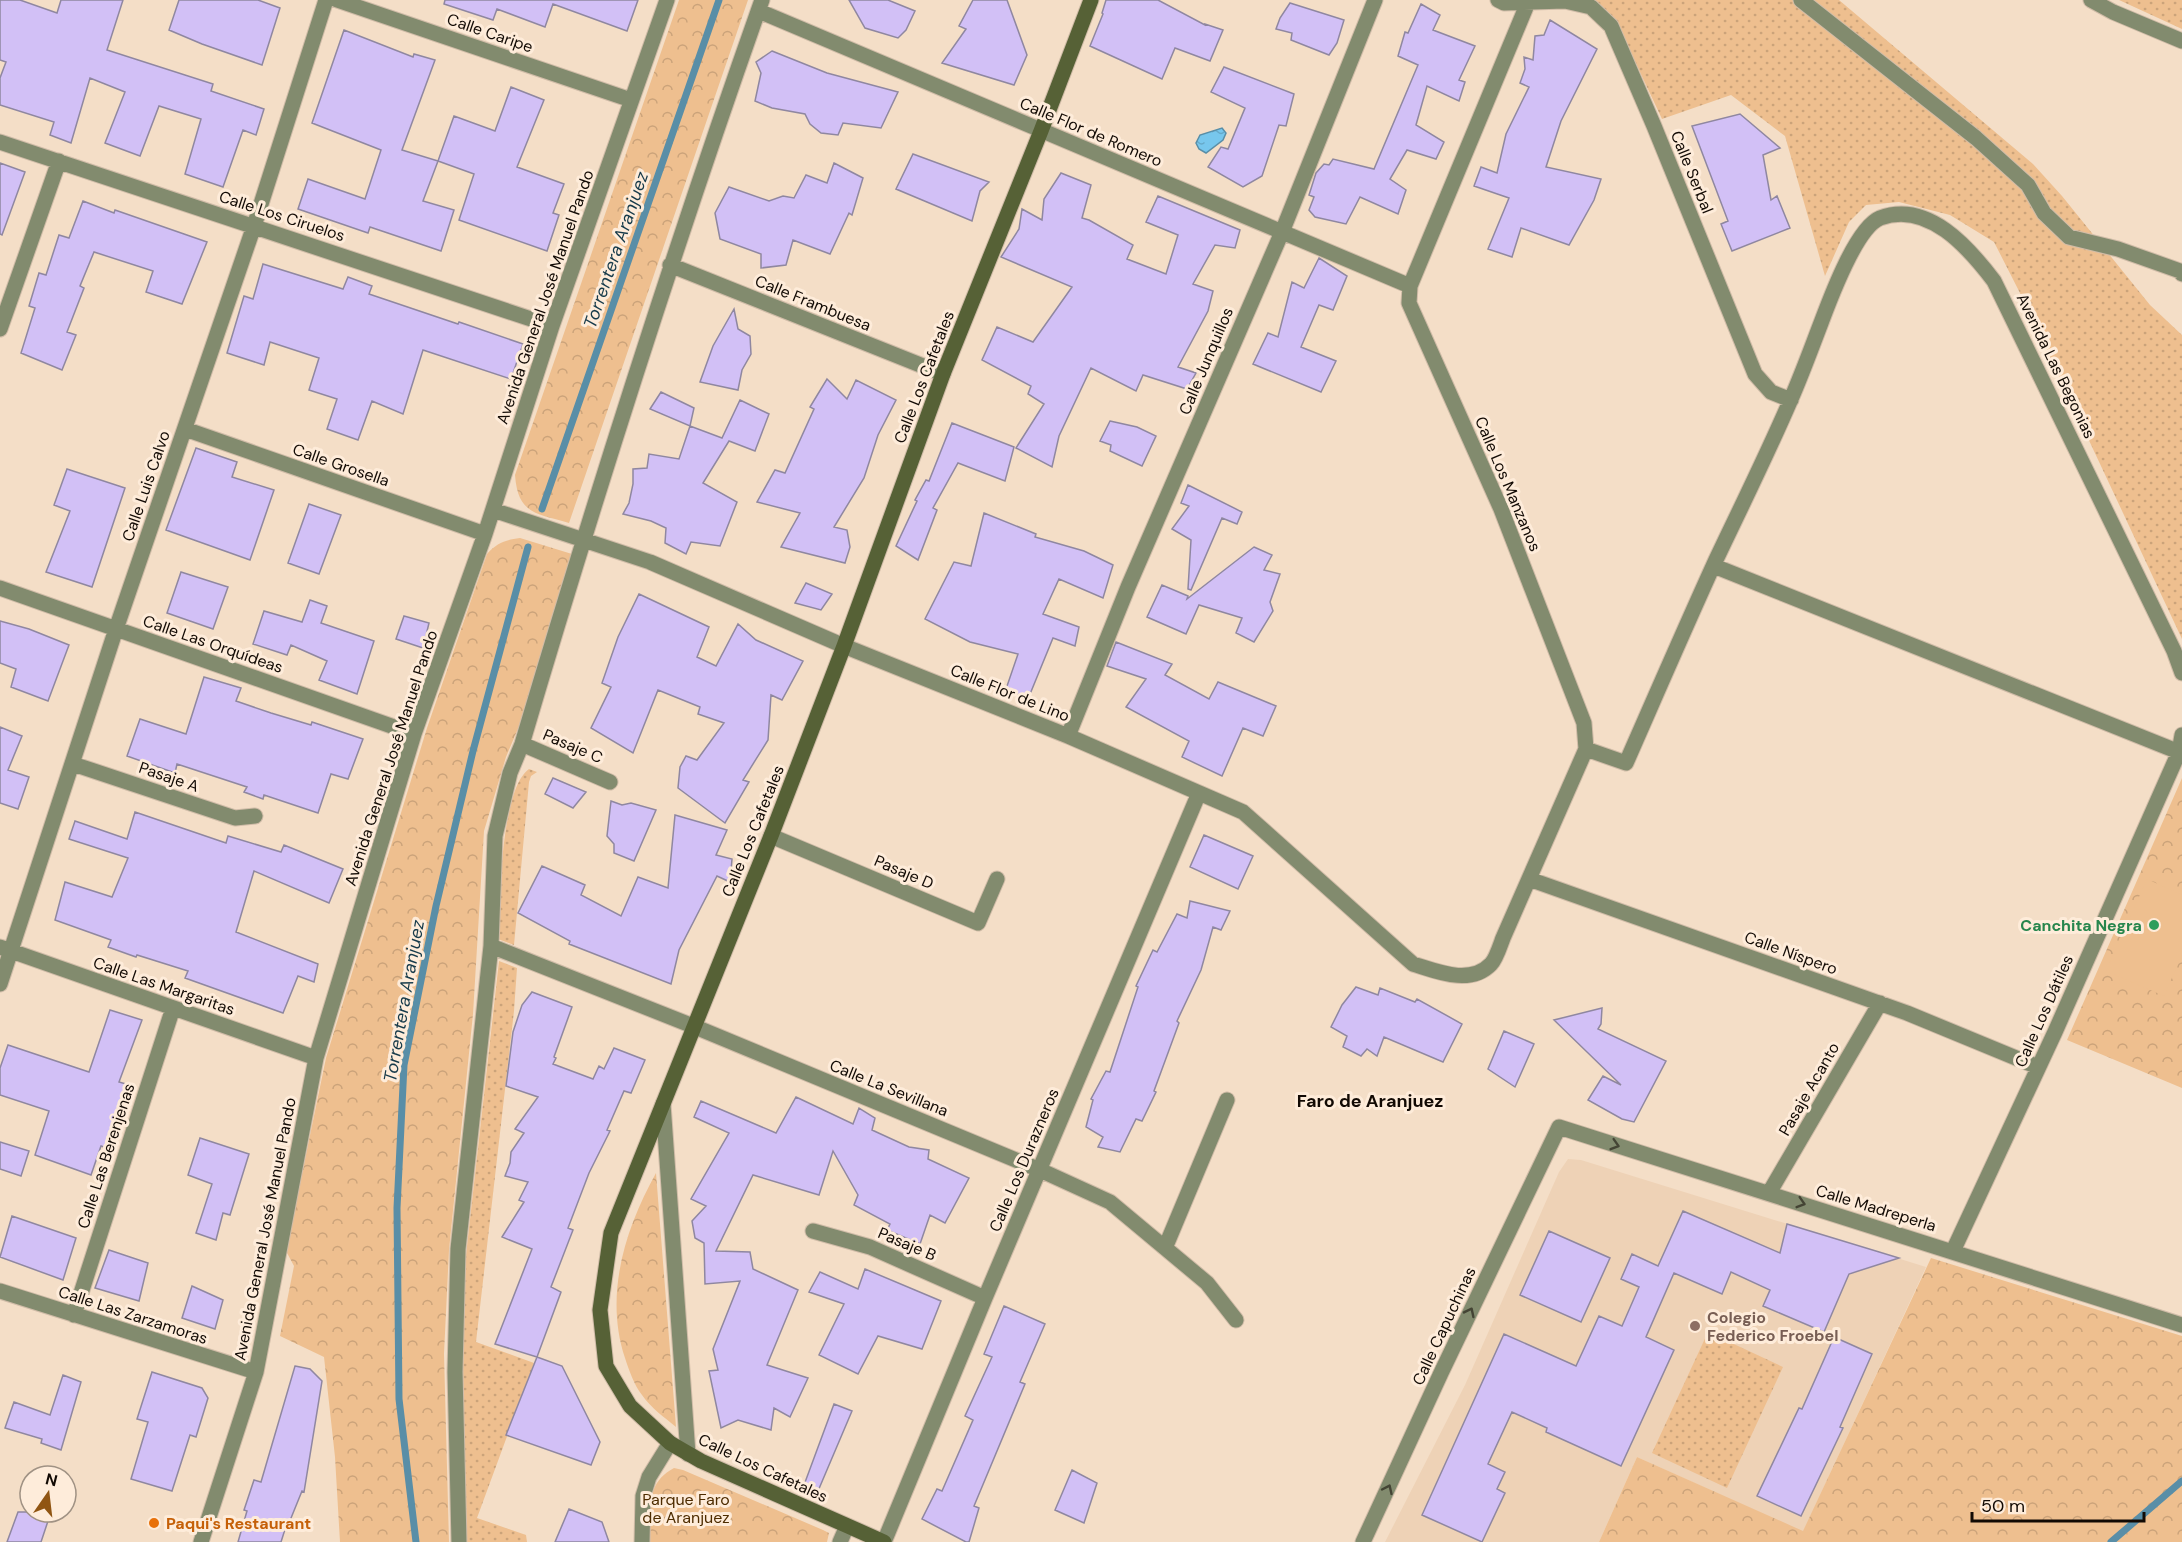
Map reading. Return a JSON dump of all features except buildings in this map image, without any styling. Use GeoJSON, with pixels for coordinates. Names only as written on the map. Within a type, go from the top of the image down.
{"type":"FeatureCollection","features":[{"type":"Feature","properties":{"kind":"main road","name":"Calle Los Cafetales"},"geometry":{"type":"LineString","coordinates":[[884,1542],[701,1461],[670,1443],[630,1406],[606,1366],[600,1310],[611,1233],[771,836],[844,646],[943,374],[1091,0]]}},
{"type":"Feature","properties":{"kind":"street","name":"Calle Luis Calvo"},"geometry":{"type":"LineString","coordinates":[[0,984],[6,949],[73,764],[116,629],[254,226],[326,0]]}},
{"type":"Feature","properties":{"kind":"street","name":"Calle Caripe"},"geometry":{"type":"LineString","coordinates":[[337,0],[631,100]]}},
{"type":"Feature","properties":{"kind":"street","name":"Avenida General José Manuel Pando"},"geometry":{"type":"LineString","coordinates":[[201,1542],[256,1372],[316,1058],[414,734],[485,534],[552,326],[667,0]]}},
{"type":"Feature","properties":{"kind":"street","name":"Calle Junquillos"},"geometry":{"type":"LineString","coordinates":[[1068,736],[1128,587],[1282,232],[1374,0]]}},
{"type":"Feature","properties":{"kind":"street","name":"Calle Serbal"},"geometry":{"type":"LineString","coordinates":[[1498,0],[1504,3],[1565,1],[1591,7],[1611,26],[1755,374],[1771,392],[1791,400]]}},
{"type":"Feature","properties":{"kind":"street"},"geometry":{"type":"LineString","coordinates":[[1801,0],[1976,138],[2028,185],[2044,213],[2069,237],[2118,249],[2180,271],[2182,274]]}},
{"type":"Feature","properties":{"kind":"street"},"geometry":{"type":"LineString","coordinates":[[2091,0],[2133,21],[2182,40]]}},
{"type":"Feature","properties":{"kind":"street"},"geometry":{"type":"LineString","coordinates":[[1410,286],[1529,1]]}},
{"type":"Feature","properties":{"kind":"street","name":"Calle Flor de Romero"},"geometry":{"type":"LineString","coordinates":[[761,5],[1041,131],[1410,286]]}},
{"type":"Feature","properties":{"kind":"street"},"geometry":{"type":"LineString","coordinates":[[459,1542],[454,1372],[458,1249],[491,946],[495,836],[510,773],[522,744],[582,540],[670,265],[761,5]]}},
{"type":"Feature","properties":{"kind":"street","name":"Calle Los Ciruelos"},"geometry":{"type":"LineString","coordinates":[[0,141],[552,326]]}},
{"type":"Feature","properties":{"kind":"street"},"geometry":{"type":"LineString","coordinates":[[0,328],[59,161]]}},
{"type":"Feature","properties":{"kind":"street","name":"Avenida Las Begonias"},"geometry":{"type":"LineString","coordinates":[[1586,749],[1626,763],[1791,400],[1833,291],[1862,234],[1878,219],[1896,214],[1919,217],[1949,232],[1972,253],[1994,281],[2174,651],[2182,673]]}},
{"type":"Feature","properties":{"kind":"street","name":"Calle Frambuesa"},"geometry":{"type":"LineString","coordinates":[[670,265],[943,374]]}},
{"type":"Feature","properties":{"kind":"street","name":"Calle Los Manzanos"},"geometry":{"type":"LineString","coordinates":[[1410,286],[1409,303],[1501,509],[1584,723],[1586,749]]}},
{"type":"Feature","properties":{"kind":"street","name":"Calle Grosella"},"geometry":{"type":"LineString","coordinates":[[184,429],[485,534]]}},
{"type":"Feature","properties":{"kind":"street","name":"Calle Flor de Lino"},"geometry":{"type":"LineString","coordinates":[[493,510],[650,562],[844,646],[1068,736],[1242,812],[1413,964],[1446,974],[1472,975],[1491,964],[1529,879]]}},
{"type":"Feature","properties":{"kind":"street"},"geometry":{"type":"LineString","coordinates":[[1714,566],[2181,751],[2182,735]]}},
{"type":"Feature","properties":{"kind":"street","name":"Calle Las Orquídeas"},"geometry":{"type":"LineString","coordinates":[[0,588],[414,734]]}},
{"type":"Feature","properties":{"kind":"street","name":"Pasaje C"},"geometry":{"type":"LineString","coordinates":[[522,744],[610,782]]}},
{"type":"Feature","properties":{"kind":"street"},"geometry":{"type":"LineString","coordinates":[[1529,879],[1586,749]]}},
{"type":"Feature","properties":{"kind":"street","name":"Calle Los Dátiles"},"geometry":{"type":"LineString","coordinates":[[1953,1251],[2181,751]]}},
{"type":"Feature","properties":{"kind":"street","name":"Pasaje A"},"geometry":{"type":"LineString","coordinates":[[73,764],[234,818],[255,816]]}},
{"type":"Feature","properties":{"kind":"street","name":"Calle Los Durazneros"},"geometry":{"type":"LineString","coordinates":[[884,1542],[1198,793]]}},
{"type":"Feature","properties":{"kind":"street","name":"Pasaje D"},"geometry":{"type":"LineString","coordinates":[[771,836],[978,923],[997,879]]}},
{"type":"Feature","properties":{"kind":"street","name":"Calle Níspero"},"geometry":{"type":"LineString","coordinates":[[1529,879],[1880,1003],[2038,1067]]}},
{"type":"Feature","properties":{"kind":"street","name":"Calle La Sevillana"},"geometry":{"type":"LineString","coordinates":[[491,946],[693,1026],[1040,1170],[1110,1202],[1207,1283],[1236,1320]]}},
{"type":"Feature","properties":{"kind":"street","name":"Calle Las Margaritas"},"geometry":{"type":"LineString","coordinates":[[6,949],[316,1058]]}},
{"type":"Feature","properties":{"kind":"street","name":"Pasaje Acanto"},"geometry":{"type":"LineString","coordinates":[[1769,1193],[1880,1003]]}},
{"type":"Feature","properties":{"kind":"street","name":"Calle Las Berenjenas"},"geometry":{"type":"LineString","coordinates":[[74,1315],[173,1008]]}},
{"type":"Feature","properties":{"kind":"street"},"geometry":{"type":"LineString","coordinates":[[1165,1248],[1227,1100]]}},
{"type":"Feature","properties":{"kind":"street"},"geometry":{"type":"LineString","coordinates":[[663,1104],[688,1454]]}},
{"type":"Feature","properties":{"kind":"street","name":"Calle Madreperla"},"geometry":{"type":"LineString","coordinates":[[1559,1127],[2182,1325]]}},
{"type":"Feature","properties":{"kind":"street","name":"Calle Capuchinas"},"geometry":{"type":"LineString","coordinates":[[1364,1542],[1436,1384],[1559,1127]]}},
{"type":"Feature","properties":{"kind":"street","name":"Pasaje B"},"geometry":{"type":"LineString","coordinates":[[813,1231],[870,1247],[985,1298]]}},
{"type":"Feature","properties":{"kind":"street","name":"Calle Las Zarzamoras"},"geometry":{"type":"LineString","coordinates":[[0,1291],[256,1372]]}},
{"type":"Feature","properties":{"kind":"street"},"geometry":{"type":"LineString","coordinates":[[642,1542],[643,1496],[649,1477],[670,1443]]}},
{"type":"Feature","properties":{"kind":"street"},"geometry":{"type":"LineString","coordinates":[[840,1542],[847,1526]]}},
{"type":"Feature","properties":{"kind":"shaded area","name":"Colegio Federico Froebel"},"geometry":{"type":"Polygon","coordinates":[[[1568,1159],[1581,1160],[1926,1267],[1803,1532],[1637,1457],[1599,1542],[1385,1542],[1465,1385],[1559,1172],[1568,1159]]]}},
{"type":"Feature","properties":{"kind":"green space"},"geometry":{"type":"Polygon","coordinates":[[[679,0],[748,0],[569,523],[538,514],[524,505],[517,488],[515,475],[679,0]]]}},
{"type":"Feature","properties":{"kind":"green space"},"geometry":{"type":"Polygon","coordinates":[[[1594,0],[1839,0],[2033,164],[2062,196],[2150,305],[2182,335],[2182,639],[1994,242],[1950,215],[1899,202],[1866,205],[1849,222],[1825,276],[1785,136],[1731,95],[1662,119],[1615,19],[1594,0]]]}},
{"type":"Feature","properties":{"kind":"green space"},"geometry":{"type":"Polygon","coordinates":[[[2119,0],[2182,0],[2182,29],[2119,0]]]}},
{"type":"Feature","properties":{"kind":"green space"},"geometry":{"type":"Polygon","coordinates":[[[520,538],[585,558],[550,653],[506,757],[484,831],[473,1014],[449,1250],[444,1354],[449,1542],[340,1542],[335,1457],[324,1357],[280,1336],[294,1266],[286,1251],[326,1058],[427,728],[487,554],[502,543],[520,538]]]}},
{"type":"Feature","properties":{"kind":"green space"},"geometry":{"type":"Polygon","coordinates":[[[529,769],[537,772],[531,776],[529,782],[514,945],[498,939],[503,848],[512,799],[519,781],[529,769]]]}},
{"type":"Feature","properties":{"kind":"green space"},"geometry":{"type":"Polygon","coordinates":[[[2182,778],[2182,1088],[2067,1040],[2182,778]]]}},
{"type":"Feature","properties":{"kind":"green space","name":"Canchita Negra"},"geometry":{"type":"Polygon","coordinates":[[[2147,879],[2182,895],[2182,955],[2164,996],[2106,971],[2147,879]]]}},
{"type":"Feature","properties":{"kind":"green space"},"geometry":{"type":"Polygon","coordinates":[[[499,961],[517,968],[476,1342],[534,1363],[477,1518],[526,1535],[527,1542],[466,1542],[461,1337],[466,1255],[499,961]]]}},
{"type":"Feature","properties":{"kind":"green space"},"geometry":{"type":"Polygon","coordinates":[[[656,1173],[676,1427],[649,1404],[634,1382],[619,1334],[617,1310],[617,1287],[627,1240],[656,1173]]]}},
{"type":"Feature","properties":{"kind":"green space"},"geometry":{"type":"Polygon","coordinates":[[[1931,1258],[2182,1336],[2182,1542],[1599,1542],[1637,1457],[1803,1531],[1931,1258]]]}},
{"type":"Feature","properties":{"kind":"green space"},"geometry":{"type":"Polygon","coordinates":[[[1708,1332],[1783,1367],[1727,1488],[1652,1453],[1708,1332]]]}},
{"type":"Feature","properties":{"kind":"green space","name":"Parque Faro de Aranjuez"},"geometry":{"type":"Polygon","coordinates":[[[674,1468],[823,1530],[829,1533],[827,1542],[650,1542],[650,1510],[653,1490],[665,1474],[674,1468]]]}},
{"type":"Feature","properties":{"kind":"water"},"geometry":{"type":"Polygon","coordinates":[[[1222,128],[1226,133],[1223,140],[1206,153],[1199,149],[1196,143],[1200,135],[1222,128]]]}},
{"type":"Feature","properties":{"kind":"waterway","name":"Torrentera Aranjuez"},"geometry":{"type":"LineString","coordinates":[[542,509],[719,0]]}},
{"type":"Feature","properties":{"kind":"waterway","name":"Torrentera Aranjuez"},"geometry":{"type":"LineString","coordinates":[[416,1542],[399,1399],[397,1208],[404,1065],[436,906],[473,751],[528,547]]}},
{"type":"Feature","properties":{"kind":"waterway"},"geometry":{"type":"LineString","coordinates":[[2111,1542],[2182,1481]]}},
{"type":"Feature","properties":{"kind":"place","name":"Canchita Negra"},"geometry":{"type":"Point","coordinates":[2154,925]}},
{"type":"Feature","properties":{"kind":"place","name":"Colegio Federico Froebel"},"geometry":{"type":"Point","coordinates":[1695,1326]}},
{"type":"Feature","properties":{"kind":"place","name":"Paqui's Restaurant"},"geometry":{"type":"Point","coordinates":[154,1523]}},
{"type":"Feature","properties":{"kind":"district","name":"Faro de Aranjuez"},"geometry":{"type":"Point","coordinates":[1370,1101]}}]}
